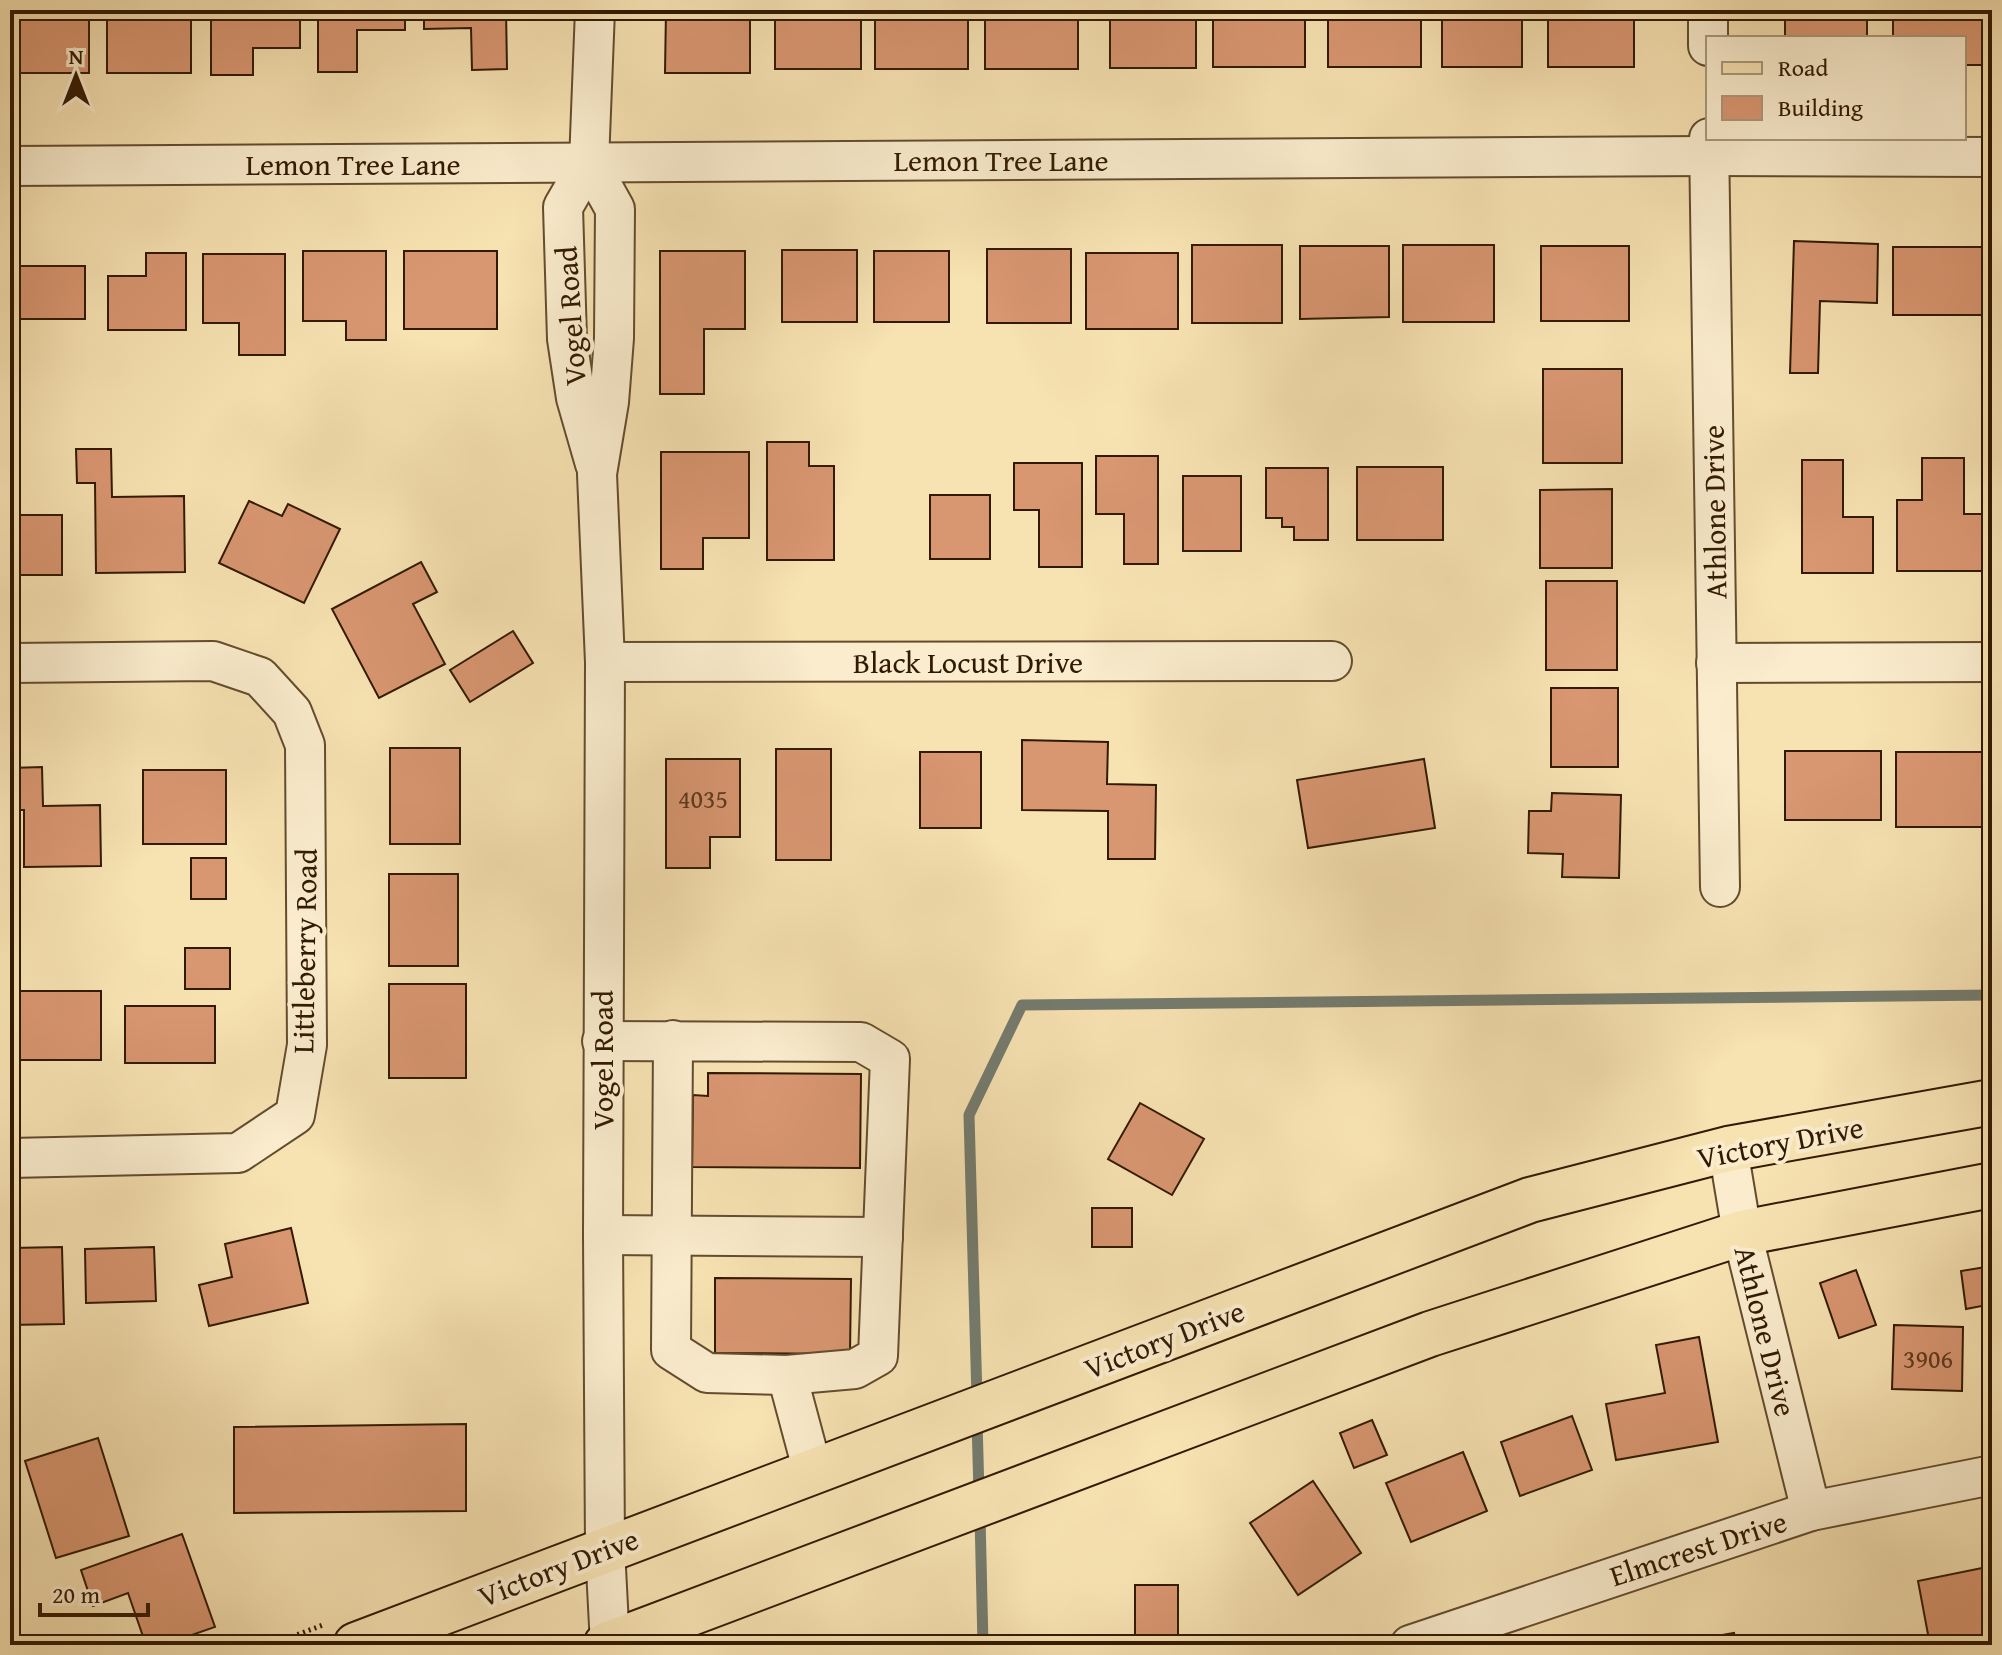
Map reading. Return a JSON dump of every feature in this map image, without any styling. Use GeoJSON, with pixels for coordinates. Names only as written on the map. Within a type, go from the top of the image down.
{"type":"FeatureCollection","features":[{"type":"Feature","properties":{"kind":"main road","name":"Victory Drive"},"geometry":{"type":"LineString","coordinates":[[356,1645],[1530,1200],[1728,1149],[1992,1102]]}},
{"type":"Feature","properties":{"kind":"main road"},"geometry":{"type":"LineString","coordinates":[[609,1644],[1430,1334],[1742,1233],[1992,1185]]}},
{"type":"Feature","properties":{"kind":"street","name":"Vogel Road"},"geometry":{"type":"LineString","coordinates":[[595,10],[589,162],[563,207],[567,339],[576,398],[597,474]]}},
{"type":"Feature","properties":{"kind":"street"},"geometry":{"type":"LineString","coordinates":[[1708,10],[1708,36]]}},
{"type":"Feature","properties":{"kind":"street","name":"Lemon Tree Lane"},"geometry":{"type":"LineString","coordinates":[[10,166],[589,162],[1709,147],[1992,157]]}},
{"type":"Feature","properties":{"kind":"street","name":"Athlone Drive"},"geometry":{"type":"LineString","coordinates":[[1709,147],[1720,887]]}},
{"type":"Feature","properties":{"kind":"street","name":"Vogel Road"},"geometry":{"type":"LineString","coordinates":[[589,162],[615,209],[613,350],[609,402],[597,474],[605,662],[602,1041],[605,1549],[609,1644]]}},
{"type":"Feature","properties":{"kind":"street","name":"Littleberry Road"},"geometry":{"type":"LineString","coordinates":[[10,663],[213,661],[260,677],[292,712],[305,745],[307,1045],[295,1115],[238,1153],[10,1158]]}},
{"type":"Feature","properties":{"kind":"street","name":"Black Locust Drive"},"geometry":{"type":"LineString","coordinates":[[605,662],[1332,661]]}},
{"type":"Feature","properties":{"kind":"street"},"geometry":{"type":"LineString","coordinates":[[1716,663],[1992,662]]}},
{"type":"Feature","properties":{"kind":"street"},"geometry":{"type":"LineString","coordinates":[[602,1041],[673,1040],[861,1042],[890,1059],[878,1356],[855,1369],[787,1375],[707,1373],[671,1350],[673,1040]]}},
{"type":"Feature","properties":{"kind":"street","name":"Athlone Drive"},"geometry":{"type":"LineString","coordinates":[[1728,1149],[1742,1233],[1811,1511]]}},
{"type":"Feature","properties":{"kind":"street"},"geometry":{"type":"LineString","coordinates":[[603,1235],[883,1237]]}},
{"type":"Feature","properties":{"kind":"street"},"geometry":{"type":"LineString","coordinates":[[787,1375],[813,1472]]}},
{"type":"Feature","properties":{"kind":"street","name":"Elmcrest Drive"},"geometry":{"type":"LineString","coordinates":[[1410,1645],[1811,1511],[1992,1475]]}},
{"type":"Feature","properties":{"kind":"building"},"geometry":{"type":"Polygon","coordinates":[[[10,10],[89,10],[89,73],[10,73],[10,10]]]}},
{"type":"Feature","properties":{"kind":"building"},"geometry":{"type":"Polygon","coordinates":[[[107,10],[191,10],[191,73],[107,73],[107,10]]]}},
{"type":"Feature","properties":{"kind":"building"},"geometry":{"type":"Polygon","coordinates":[[[211,10],[300,10],[300,48],[253,48],[253,75],[211,75],[211,10]]]}},
{"type":"Feature","properties":{"kind":"building"},"geometry":{"type":"Polygon","coordinates":[[[318,10],[405,10],[405,30],[357,30],[357,72],[318,72],[318,10]]]}},
{"type":"Feature","properties":{"kind":"building"},"geometry":{"type":"Polygon","coordinates":[[[424,10],[506,10],[507,69],[472,70],[471,28],[424,29],[424,10]]]}},
{"type":"Feature","properties":{"kind":"building"},"geometry":{"type":"Polygon","coordinates":[[[666,10],[706,10],[706,15],[750,15],[750,73],[665,73],[666,10]]]}},
{"type":"Feature","properties":{"kind":"building"},"geometry":{"type":"Polygon","coordinates":[[[775,10],[861,10],[861,69],[775,69],[775,10]]]}},
{"type":"Feature","properties":{"kind":"building"},"geometry":{"type":"Polygon","coordinates":[[[875,10],[968,10],[968,69],[875,69],[875,10]]]}},
{"type":"Feature","properties":{"kind":"building"},"geometry":{"type":"Polygon","coordinates":[[[985,10],[1078,10],[1078,69],[985,69],[985,10]]]}},
{"type":"Feature","properties":{"kind":"building"},"geometry":{"type":"Polygon","coordinates":[[[1110,10],[1196,10],[1196,68],[1110,68],[1110,10]]]}},
{"type":"Feature","properties":{"kind":"building"},"geometry":{"type":"Polygon","coordinates":[[[1213,10],[1305,10],[1305,67],[1213,67],[1213,10]]]}},
{"type":"Feature","properties":{"kind":"building"},"geometry":{"type":"Polygon","coordinates":[[[1328,10],[1421,10],[1421,67],[1328,67],[1328,10]]]}},
{"type":"Feature","properties":{"kind":"building"},"geometry":{"type":"Polygon","coordinates":[[[1442,10],[1522,10],[1522,67],[1442,67],[1442,10]]]}},
{"type":"Feature","properties":{"kind":"building"},"geometry":{"type":"Polygon","coordinates":[[[1548,10],[1634,10],[1634,67],[1548,67],[1548,10]]]}},
{"type":"Feature","properties":{"kind":"building"},"geometry":{"type":"Polygon","coordinates":[[[1785,10],[1867,10],[1867,36],[1785,36],[1785,10]]]}},
{"type":"Feature","properties":{"kind":"building"},"geometry":{"type":"Polygon","coordinates":[[[1893,10],[1985,10],[1985,65],[1966,65],[1966,36],[1893,36],[1893,10]]]}},
{"type":"Feature","properties":{"kind":"building"},"geometry":{"type":"Polygon","coordinates":[[[1794,241],[1878,244],[1877,303],[1820,301],[1818,373],[1790,373],[1794,241]]]}},
{"type":"Feature","properties":{"kind":"building"},"geometry":{"type":"Polygon","coordinates":[[[1192,245],[1282,245],[1282,323],[1192,323],[1192,245]]]}},
{"type":"Feature","properties":{"kind":"building"},"geometry":{"type":"Polygon","coordinates":[[[1403,245],[1494,245],[1494,322],[1403,322],[1403,245]]]}},
{"type":"Feature","properties":{"kind":"building"},"geometry":{"type":"Polygon","coordinates":[[[1300,246],[1389,246],[1389,317],[1300,319],[1300,246]]]}},
{"type":"Feature","properties":{"kind":"building"},"geometry":{"type":"Polygon","coordinates":[[[1541,246],[1629,246],[1629,321],[1541,321],[1541,246]]]}},
{"type":"Feature","properties":{"kind":"building"},"geometry":{"type":"Polygon","coordinates":[[[1893,247],[1985,247],[1985,315],[1893,315],[1893,247]]]}},
{"type":"Feature","properties":{"kind":"building"},"geometry":{"type":"Polygon","coordinates":[[[987,249],[1071,249],[1071,323],[987,323],[987,249]]]}},
{"type":"Feature","properties":{"kind":"building"},"geometry":{"type":"Polygon","coordinates":[[[782,250],[857,250],[857,322],[782,322],[782,250]]]}},
{"type":"Feature","properties":{"kind":"building"},"geometry":{"type":"Polygon","coordinates":[[[303,251],[386,251],[386,340],[346,340],[346,321],[303,321],[303,251]]]}},
{"type":"Feature","properties":{"kind":"building"},"geometry":{"type":"Polygon","coordinates":[[[404,251],[497,251],[497,329],[404,329],[404,251]]]}},
{"type":"Feature","properties":{"kind":"building"},"geometry":{"type":"Polygon","coordinates":[[[660,251],[745,251],[745,329],[704,329],[704,394],[660,394],[660,251]]]}},
{"type":"Feature","properties":{"kind":"building"},"geometry":{"type":"Polygon","coordinates":[[[874,251],[949,251],[949,322],[874,322],[874,251]]]}},
{"type":"Feature","properties":{"kind":"building"},"geometry":{"type":"Polygon","coordinates":[[[146,253],[186,253],[186,330],[108,330],[108,276],[146,276],[146,253]]]}},
{"type":"Feature","properties":{"kind":"building"},"geometry":{"type":"Polygon","coordinates":[[[1086,253],[1178,253],[1178,329],[1086,329],[1086,253]]]}},
{"type":"Feature","properties":{"kind":"building"},"geometry":{"type":"Polygon","coordinates":[[[203,254],[285,254],[285,355],[239,355],[239,323],[203,323],[203,254]]]}},
{"type":"Feature","properties":{"kind":"building"},"geometry":{"type":"Polygon","coordinates":[[[10,266],[85,266],[85,319],[10,319],[10,266]]]}},
{"type":"Feature","properties":{"kind":"building"},"geometry":{"type":"Polygon","coordinates":[[[1543,369],[1622,369],[1622,463],[1543,463],[1543,369]]]}},
{"type":"Feature","properties":{"kind":"building"},"geometry":{"type":"Polygon","coordinates":[[[767,442],[809,442],[809,466],[834,466],[834,560],[767,560],[767,442]]]}},
{"type":"Feature","properties":{"kind":"building"},"geometry":{"type":"Polygon","coordinates":[[[76,449],[111,449],[112,497],[184,496],[185,572],[96,573],[95,483],[77,483],[76,449]]]}},
{"type":"Feature","properties":{"kind":"building"},"geometry":{"type":"Polygon","coordinates":[[[661,452],[749,452],[749,538],[703,538],[703,569],[661,569],[661,452]]]}},
{"type":"Feature","properties":{"kind":"building"},"geometry":{"type":"Polygon","coordinates":[[[1096,456],[1158,456],[1158,564],[1124,564],[1124,514],[1096,514],[1096,456]]]}},
{"type":"Feature","properties":{"kind":"building"},"geometry":{"type":"Polygon","coordinates":[[[1922,458],[1964,458],[1964,514],[1992,514],[1992,571],[1897,571],[1897,500],[1922,500],[1922,458]]]}},
{"type":"Feature","properties":{"kind":"building"},"geometry":{"type":"Polygon","coordinates":[[[1802,460],[1843,460],[1843,517],[1873,517],[1873,573],[1802,573],[1802,460]]]}},
{"type":"Feature","properties":{"kind":"building"},"geometry":{"type":"Polygon","coordinates":[[[1014,463],[1082,463],[1082,567],[1039,567],[1039,510],[1014,510],[1014,463]]]}},
{"type":"Feature","properties":{"kind":"building"},"geometry":{"type":"Polygon","coordinates":[[[1357,467],[1443,467],[1443,540],[1357,540],[1357,467]]]}},
{"type":"Feature","properties":{"kind":"building"},"geometry":{"type":"Polygon","coordinates":[[[1266,468],[1328,468],[1328,540],[1294,540],[1294,527],[1282,527],[1282,518],[1266,518],[1266,468]]]}},
{"type":"Feature","properties":{"kind":"building"},"geometry":{"type":"Polygon","coordinates":[[[1183,476],[1241,476],[1241,551],[1183,551],[1183,476]]]}},
{"type":"Feature","properties":{"kind":"building"},"geometry":{"type":"Polygon","coordinates":[[[1612,489],[1612,568],[1540,568],[1540,490],[1612,489]]]}},
{"type":"Feature","properties":{"kind":"building"},"geometry":{"type":"Polygon","coordinates":[[[930,495],[990,495],[990,559],[930,559],[930,495]]]}},
{"type":"Feature","properties":{"kind":"building"},"geometry":{"type":"Polygon","coordinates":[[[249,501],[282,516],[288,504],[340,529],[304,603],[219,563],[249,501]]]}},
{"type":"Feature","properties":{"kind":"building"},"geometry":{"type":"Polygon","coordinates":[[[10,515],[62,515],[62,575],[10,575],[10,515]]]}},
{"type":"Feature","properties":{"kind":"building"},"geometry":{"type":"Polygon","coordinates":[[[421,562],[437,592],[413,604],[445,664],[379,698],[332,609],[421,562]]]}},
{"type":"Feature","properties":{"kind":"building"},"geometry":{"type":"Polygon","coordinates":[[[1546,581],[1617,581],[1617,670],[1546,670],[1546,581]]]}},
{"type":"Feature","properties":{"kind":"building"},"geometry":{"type":"Polygon","coordinates":[[[513,631],[533,663],[470,702],[450,670],[513,631]]]}},
{"type":"Feature","properties":{"kind":"building"},"geometry":{"type":"Polygon","coordinates":[[[1551,688],[1618,688],[1618,767],[1551,767],[1551,688]]]}},
{"type":"Feature","properties":{"kind":"building"},"geometry":{"type":"Polygon","coordinates":[[[1022,740],[1108,742],[1107,784],[1156,785],[1155,859],[1108,859],[1108,811],[1022,810],[1022,740]]]}},
{"type":"Feature","properties":{"kind":"building"},"geometry":{"type":"Polygon","coordinates":[[[390,748],[460,748],[460,844],[390,844],[390,748]]]}},
{"type":"Feature","properties":{"kind":"building"},"geometry":{"type":"Polygon","coordinates":[[[776,749],[831,749],[831,860],[776,860],[776,749]]]}},
{"type":"Feature","properties":{"kind":"building"},"geometry":{"type":"Polygon","coordinates":[[[1785,751],[1881,751],[1881,820],[1785,820],[1785,751]]]}},
{"type":"Feature","properties":{"kind":"building"},"geometry":{"type":"Polygon","coordinates":[[[920,752],[981,752],[981,828],[920,828],[920,752]]]}},
{"type":"Feature","properties":{"kind":"building"},"geometry":{"type":"Polygon","coordinates":[[[1896,752],[1989,752],[1989,827],[1896,827],[1896,752]]]}},
{"type":"Feature","properties":{"kind":"building"},"geometry":{"type":"Polygon","coordinates":[[[666,759],[740,759],[740,837],[710,837],[710,868],[666,868],[666,759]]]}},
{"type":"Feature","properties":{"kind":"building"},"geometry":{"type":"Polygon","coordinates":[[[1424,759],[1435,828],[1308,848],[1297,780],[1424,759]]]}},
{"type":"Feature","properties":{"kind":"building"},"geometry":{"type":"Polygon","coordinates":[[[42,767],[43,806],[100,805],[101,866],[24,867],[24,810],[10,810],[10,768],[42,767]]]}},
{"type":"Feature","properties":{"kind":"building"},"geometry":{"type":"Polygon","coordinates":[[[143,770],[226,770],[226,844],[143,844],[143,770]]]}},
{"type":"Feature","properties":{"kind":"building"},"geometry":{"type":"Polygon","coordinates":[[[1552,793],[1621,795],[1619,878],[1562,877],[1563,854],[1528,853],[1529,811],[1551,811],[1552,793]]]}},
{"type":"Feature","properties":{"kind":"building"},"geometry":{"type":"Polygon","coordinates":[[[191,858],[226,858],[226,899],[191,899],[191,858]]]}},
{"type":"Feature","properties":{"kind":"building"},"geometry":{"type":"Polygon","coordinates":[[[389,874],[458,874],[458,966],[389,966],[389,874]]]}},
{"type":"Feature","properties":{"kind":"building"},"geometry":{"type":"Polygon","coordinates":[[[185,948],[230,948],[230,989],[185,989],[185,948]]]}},
{"type":"Feature","properties":{"kind":"building"},"geometry":{"type":"Polygon","coordinates":[[[389,984],[466,984],[466,1078],[389,1078],[389,984]]]}},
{"type":"Feature","properties":{"kind":"building"},"geometry":{"type":"Polygon","coordinates":[[[10,991],[101,991],[101,1060],[10,1060],[10,991]]]}},
{"type":"Feature","properties":{"kind":"building"},"geometry":{"type":"Polygon","coordinates":[[[125,1006],[215,1006],[215,1063],[125,1063],[125,1006]]]}},
{"type":"Feature","properties":{"kind":"building"},"geometry":{"type":"Polygon","coordinates":[[[708,1073],[861,1074],[860,1168],[692,1167],[693,1095],[708,1096],[708,1073]]]}},
{"type":"Feature","properties":{"kind":"building"},"geometry":{"type":"Polygon","coordinates":[[[1140,1103],[1204,1139],[1172,1195],[1108,1159],[1140,1103]]]}},
{"type":"Feature","properties":{"kind":"building"},"geometry":{"type":"Polygon","coordinates":[[[1092,1208],[1132,1208],[1132,1247],[1092,1247],[1092,1208]]]}},
{"type":"Feature","properties":{"kind":"building"},"geometry":{"type":"Polygon","coordinates":[[[291,1228],[308,1303],[209,1326],[199,1285],[232,1277],[225,1244],[291,1228]]]}},
{"type":"Feature","properties":{"kind":"building"},"geometry":{"type":"Polygon","coordinates":[[[62,1247],[64,1324],[10,1325],[10,1248],[62,1247]]]}},
{"type":"Feature","properties":{"kind":"building"},"geometry":{"type":"Polygon","coordinates":[[[154,1247],[156,1301],[86,1303],[85,1249],[154,1247]]]}},
{"type":"Feature","properties":{"kind":"building"},"geometry":{"type":"Polygon","coordinates":[[[1992,1266],[1992,1304],[1966,1309],[1961,1271],[1992,1266]]]}},
{"type":"Feature","properties":{"kind":"building"},"geometry":{"type":"Polygon","coordinates":[[[1856,1270],[1876,1325],[1839,1338],[1820,1283],[1856,1270]]]}},
{"type":"Feature","properties":{"kind":"building"},"geometry":{"type":"Polygon","coordinates":[[[715,1278],[851,1279],[850,1354],[715,1353],[715,1278]]]}},
{"type":"Feature","properties":{"kind":"building"},"geometry":{"type":"Polygon","coordinates":[[[1894,1325],[1963,1327],[1962,1391],[1892,1389],[1894,1325]]]}},
{"type":"Feature","properties":{"kind":"building"},"geometry":{"type":"Polygon","coordinates":[[[1699,1337],[1718,1442],[1616,1460],[1606,1404],[1665,1393],[1656,1345],[1699,1337]]]}},
{"type":"Feature","properties":{"kind":"building"},"geometry":{"type":"Polygon","coordinates":[[[1572,1416],[1592,1470],[1520,1496],[1501,1442],[1572,1416]]]}},
{"type":"Feature","properties":{"kind":"building"},"geometry":{"type":"Polygon","coordinates":[[[1372,1420],[1387,1455],[1354,1468],[1340,1433],[1372,1420]]]}},
{"type":"Feature","properties":{"kind":"building"},"geometry":{"type":"Polygon","coordinates":[[[466,1424],[466,1511],[234,1513],[234,1427],[466,1424]]]}},
{"type":"Feature","properties":{"kind":"building"},"geometry":{"type":"Polygon","coordinates":[[[98,1438],[129,1536],[56,1558],[25,1461],[98,1438]]]}},
{"type":"Feature","properties":{"kind":"building"},"geometry":{"type":"Polygon","coordinates":[[[1463,1452],[1487,1511],[1411,1542],[1386,1483],[1463,1452]]]}},
{"type":"Feature","properties":{"kind":"building"},"geometry":{"type":"Polygon","coordinates":[[[1313,1481],[1361,1553],[1298,1595],[1250,1523],[1313,1481]]]}},
{"type":"Feature","properties":{"kind":"building"},"geometry":{"type":"Polygon","coordinates":[[[182,1534],[215,1627],[163,1645],[146,1645],[128,1593],[93,1606],[81,1570],[182,1534]]]}},
{"type":"Feature","properties":{"kind":"building"},"geometry":{"type":"Polygon","coordinates":[[[1992,1566],[1992,1635],[1959,1642],[1959,1645],[1930,1645],[1918,1581],[1992,1566]]]}},
{"type":"Feature","properties":{"kind":"building"},"geometry":{"type":"Polygon","coordinates":[[[1135,1585],[1178,1585],[1178,1645],[1135,1645],[1135,1585]]]}},
{"type":"Feature","properties":{"kind":"building"},"geometry":{"type":"Polygon","coordinates":[[[1734,1633],[1736,1645],[1666,1645],[1734,1633]]]}},
{"type":"Feature","properties":{"kind":"waterway"},"geometry":{"type":"LineString","coordinates":[[977,1398],[969,1115],[1022,1005],[1992,995]]}},
{"type":"Feature","properties":{"kind":"waterway"},"geometry":{"type":"LineString","coordinates":[[977,1420],[979,1494]]}},
{"type":"Feature","properties":{"kind":"waterway"},"geometry":{"type":"LineString","coordinates":[[980,1516],[983,1645]]}}]}
